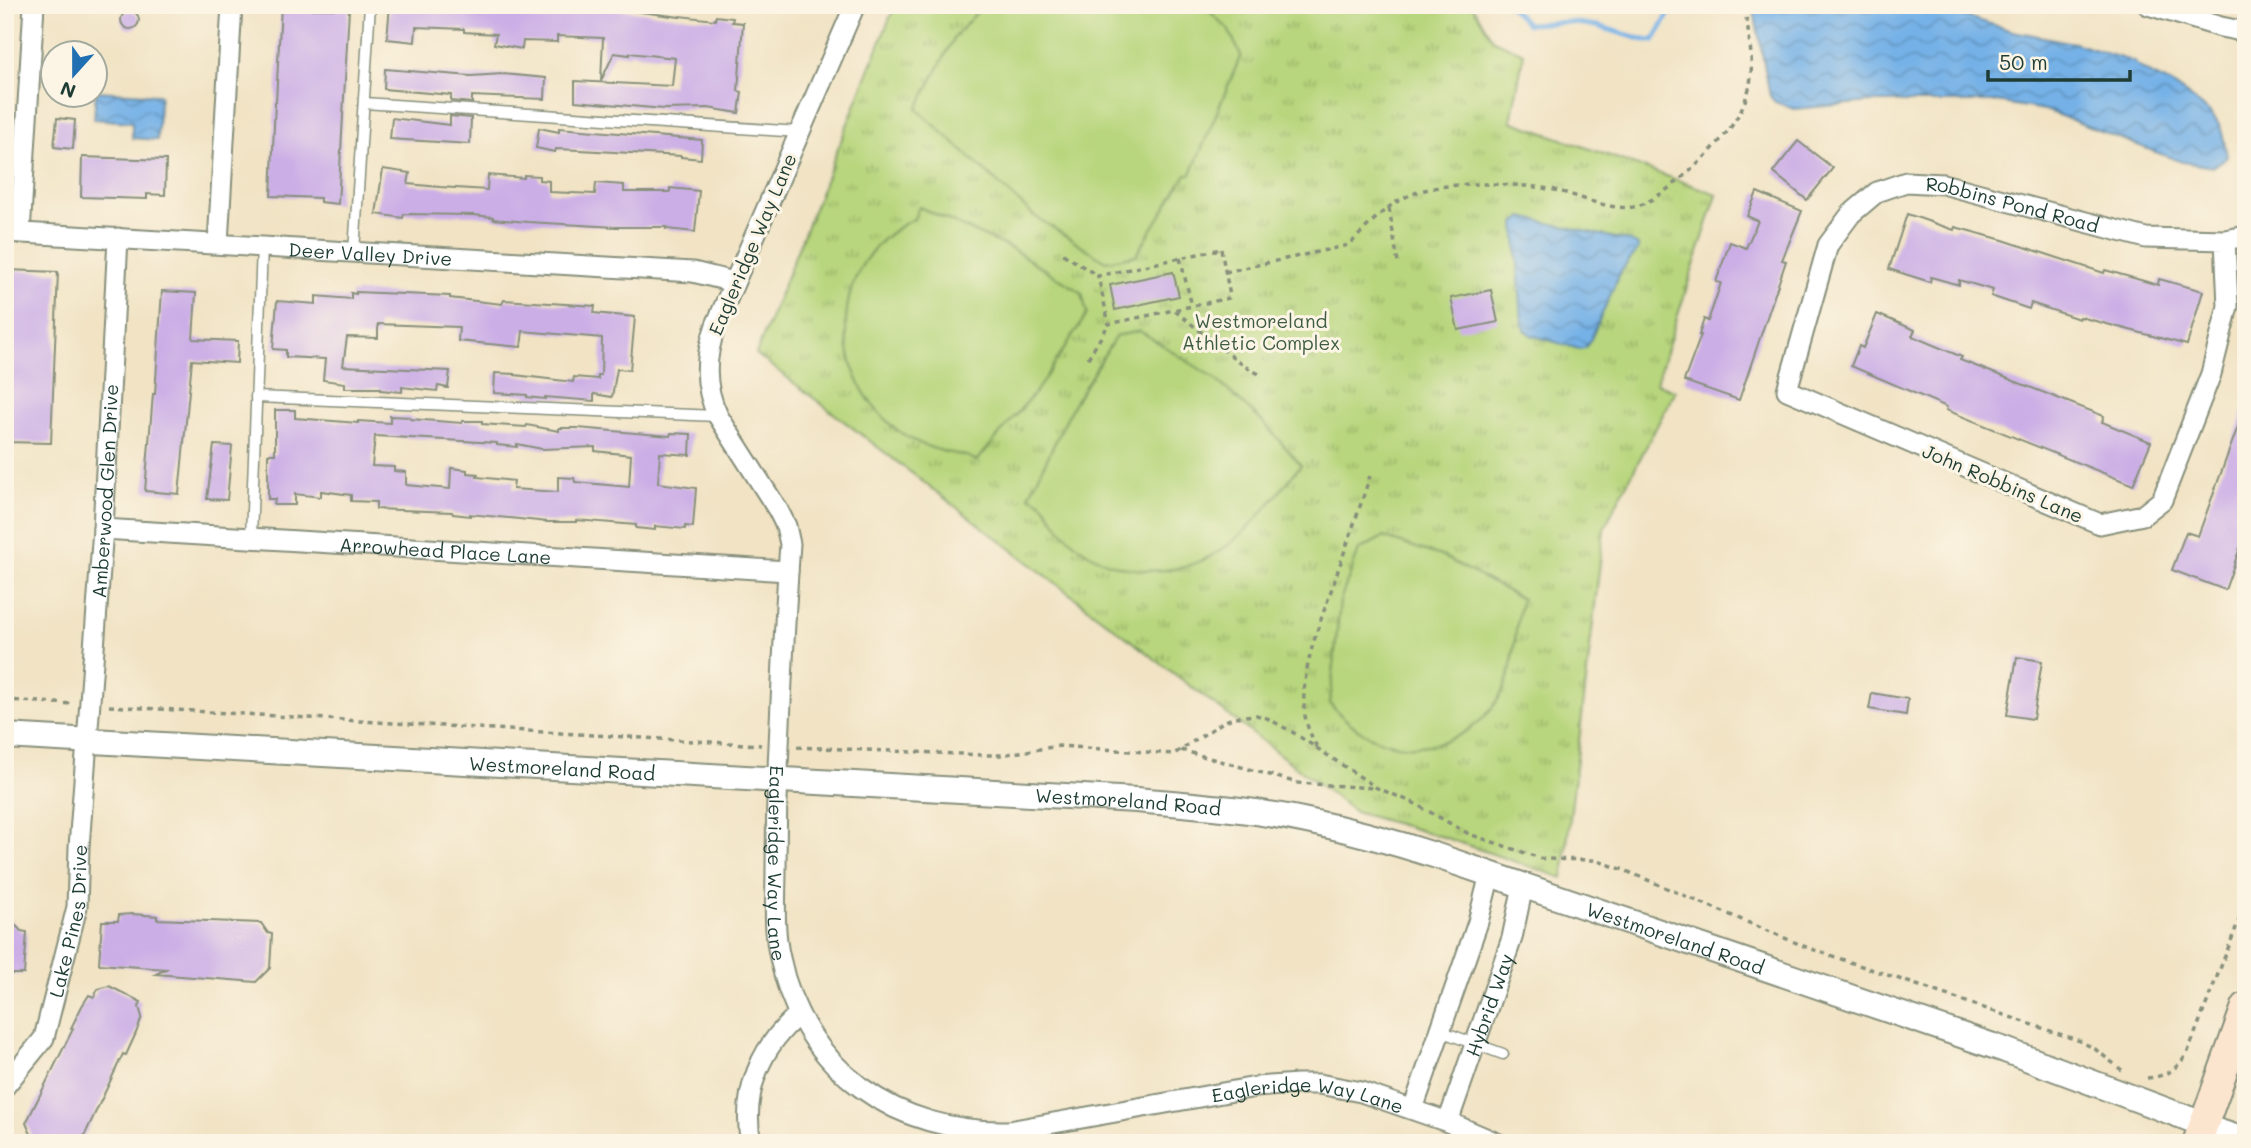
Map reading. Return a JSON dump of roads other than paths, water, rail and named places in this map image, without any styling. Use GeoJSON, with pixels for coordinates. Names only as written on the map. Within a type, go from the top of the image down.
{"type":"FeatureCollection","features":[{"type":"Feature","properties":{"kind":"main road"},"geometry":{"type":"LineString","coordinates":[[2200,1133],[2246,1007]]}},
{"type":"Feature","properties":{"kind":"street"},"geometry":{"type":"LineString","coordinates":[[12,232],[34,5]]}},
{"type":"Feature","properties":{"kind":"street"},"geometry":{"type":"LineString","coordinates":[[218,243],[232,5]]}},
{"type":"Feature","properties":{"kind":"street","name":"Eagleridge Way Lane"},"geometry":{"type":"LineString","coordinates":[[855,5],[709,345],[707,385],[718,416],[782,518],[790,544],[777,781],[776,937],[784,976],[799,1014],[821,1049],[835,1065],[868,1093],[905,1114],[945,1127],[987,1132],[1030,1128],[1256,1087],[1319,1084],[1361,1091],[1448,1122],[1497,1143]]}},
{"type":"Feature","properties":{"kind":"street"},"geometry":{"type":"LineString","coordinates":[[2148,5],[2246,32]]}},
{"type":"Feature","properties":{"kind":"street","name":"Robbins Pond Road"},"geometry":{"type":"LineString","coordinates":[[1787,390],[1828,245],[1851,214],[1877,192],[1906,182],[1943,184],[2147,238],[2225,240],[2246,236]]}},
{"type":"Feature","properties":{"kind":"street","name":"Deer Valley Drive"},"geometry":{"type":"LineString","coordinates":[[12,232],[693,272],[734,282]]}},
{"type":"Feature","properties":{"kind":"street","name":"Amberwood Glen Drive"},"geometry":{"type":"LineString","coordinates":[[88,741],[103,530],[118,238]]}},
{"type":"Feature","properties":{"kind":"street","name":"John Robbins Lane"},"geometry":{"type":"LineString","coordinates":[[1787,390],[2100,524],[2143,515],[2162,500],[2211,374],[2228,306],[2225,240]]}},
{"type":"Feature","properties":{"kind":"street","name":"Arrowhead Place Lane"},"geometry":{"type":"LineString","coordinates":[[103,530],[788,571]]}},
{"type":"Feature","properties":{"kind":"street","name":"Westmoreland Road"},"geometry":{"type":"LineString","coordinates":[[5,736],[1136,800],[1228,809],[1306,821],[1418,850],[1967,1037],[2200,1133]]}},
{"type":"Feature","properties":{"kind":"street","name":"Lake Pines Drive"},"geometry":{"type":"LineString","coordinates":[[5,1086],[44,1038],[77,906],[88,741]]}},
{"type":"Feature","properties":{"kind":"street","name":"Hybrid Way"},"geometry":{"type":"LineString","coordinates":[[1413,1109],[1478,922],[1490,874]]}},
{"type":"Feature","properties":{"kind":"street","name":"Hybrid Way"},"geometry":{"type":"LineString","coordinates":[[1448,1122],[1512,938],[1523,886]]}},
{"type":"Feature","properties":{"kind":"street"},"geometry":{"type":"LineString","coordinates":[[751,1143],[749,1108],[755,1072],[775,1037],[799,1014]]}},
{"type":"Feature","properties":{"kind":"street"},"geometry":{"type":"LineString","coordinates":[[2200,1133],[2246,1138]]}},
{"type":"Feature","properties":{"kind":"lane"},"geometry":{"type":"LineString","coordinates":[[354,251],[370,5]]}},
{"type":"Feature","properties":{"kind":"lane"},"geometry":{"type":"LineString","coordinates":[[364,103],[800,132]]}},
{"type":"Feature","properties":{"kind":"lane"},"geometry":{"type":"LineString","coordinates":[[251,538],[262,246]]}},
{"type":"Feature","properties":{"kind":"lane"},"geometry":{"type":"LineString","coordinates":[[256,397],[718,416]]}},
{"type":"Feature","properties":{"kind":"lane"},"geometry":{"type":"LineString","coordinates":[[1440,1031],[1503,1054]]}},
{"type":"Feature","properties":{"kind":"water"},"geometry":{"type":"Polygon","coordinates":[[[1753,5],[1928,5],[2013,31],[2074,43],[2134,62],[2180,90],[2210,113],[2221,129],[2227,157],[2213,167],[2182,162],[2045,110],[1996,102],[1871,102],[1794,109],[1775,102],[1770,96],[1753,5]]]}},
{"type":"Feature","properties":{"kind":"water"},"geometry":{"type":"Polygon","coordinates":[[[108,92],[160,95],[157,140],[132,138],[132,122],[94,119],[95,108],[108,108],[108,92]]]}},
{"type":"Feature","properties":{"kind":"water"},"geometry":{"type":"Polygon","coordinates":[[[1523,217],[1638,245],[1638,250],[1621,271],[1585,348],[1579,349],[1531,335],[1525,330],[1522,322],[1515,223],[1523,217]]]}},
{"type":"Feature","properties":{"kind":"waterway"},"geometry":{"type":"LineString","coordinates":[[1509,5],[1527,24],[1569,22],[1597,26],[1648,41],[1654,40],[1674,5]]}},
{"type":"Feature","properties":{"kind":"park label","name":"Westmoreland Athletic Complex"},"geometry":{"type":"Point","coordinates":[1261,331]}}]}
